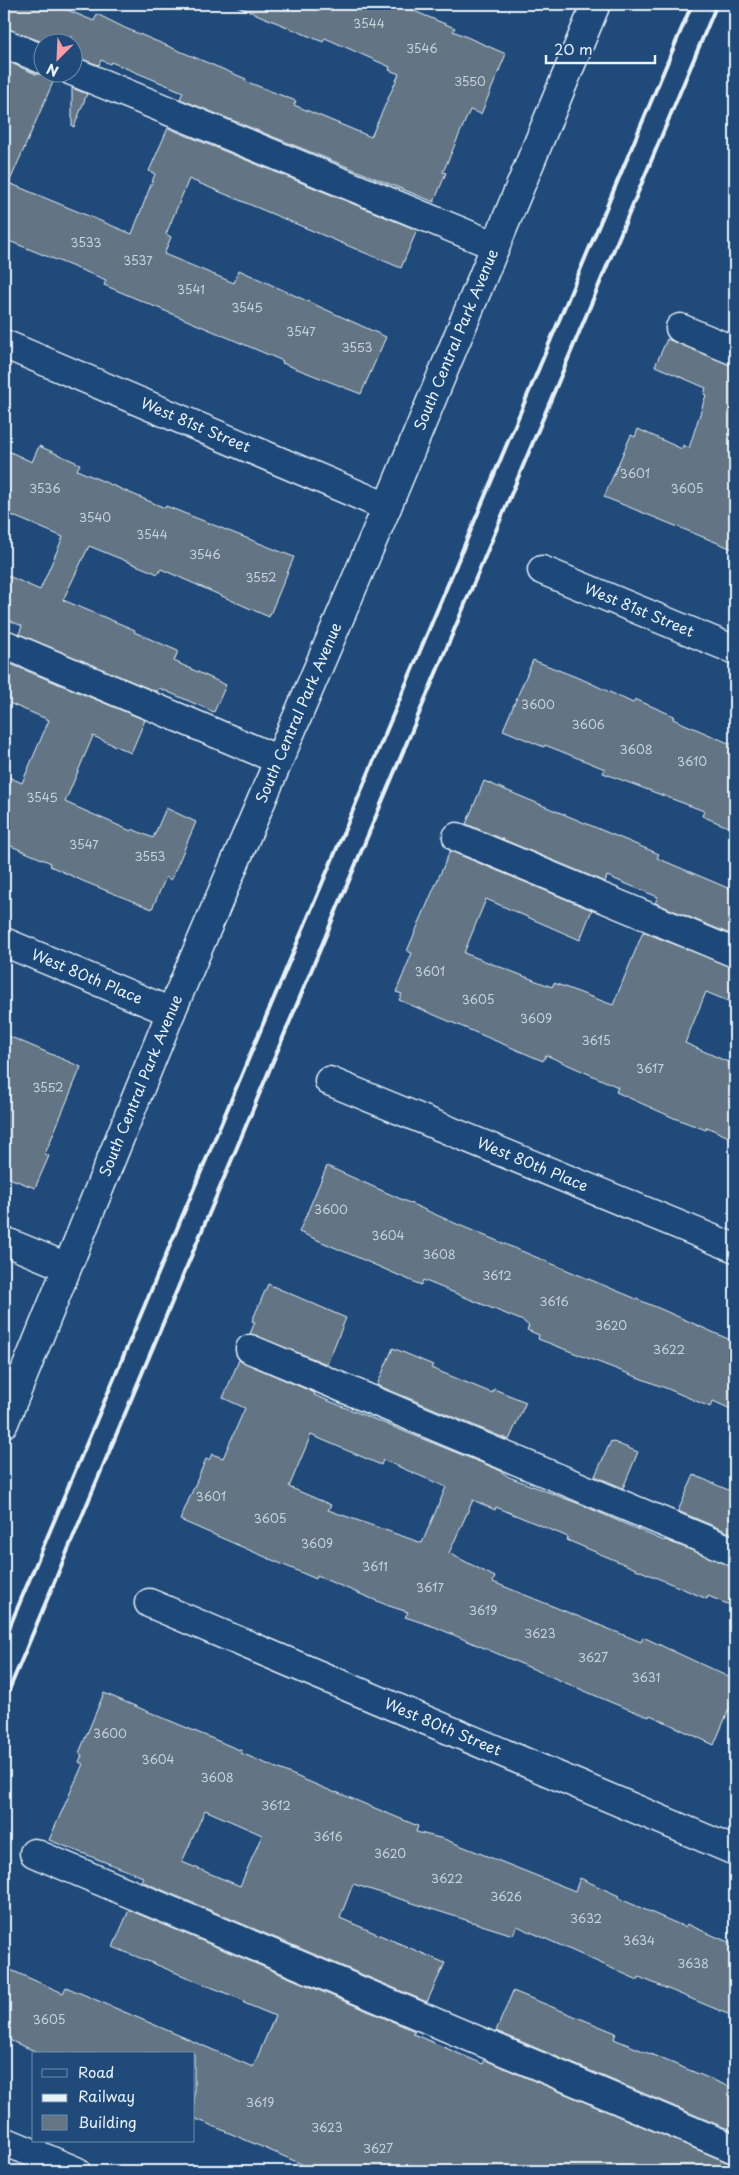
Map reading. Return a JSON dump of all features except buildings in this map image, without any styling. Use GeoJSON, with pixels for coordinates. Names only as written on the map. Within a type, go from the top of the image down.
{"type":"FeatureCollection","features":[{"type":"Feature","properties":{"kind":"street","name":"South Central Park Avenue"},"geometry":{"type":"LineString","coordinates":[[4,1423],[171,1012],[387,507],[596,4]]}},
{"type":"Feature","properties":{"kind":"street"},"geometry":{"type":"LineString","coordinates":[[4,43],[32,55]]}},
{"type":"Feature","properties":{"kind":"street"},"geometry":{"type":"LineString","coordinates":[[82,75],[496,246]]}},
{"type":"Feature","properties":{"kind":"street"},"geometry":{"type":"LineString","coordinates":[[680,328],[735,351]]}},
{"type":"Feature","properties":{"kind":"street","name":"West 81st Street"},"geometry":{"type":"LineString","coordinates":[[4,344],[387,507]]}},
{"type":"Feature","properties":{"kind":"street","name":"West 81st Street"},"geometry":{"type":"LineString","coordinates":[[542,570],[735,650]]}},
{"type":"Feature","properties":{"kind":"street"},"geometry":{"type":"LineString","coordinates":[[4,644],[279,760]]}},
{"type":"Feature","properties":{"kind":"street"},"geometry":{"type":"LineString","coordinates":[[457,837],[735,953]]}},
{"type":"Feature","properties":{"kind":"street","name":"West 80th Place"},"geometry":{"type":"LineString","coordinates":[[4,942],[171,1012]]}},
{"type":"Feature","properties":{"kind":"street","name":"West 80th Place"},"geometry":{"type":"LineString","coordinates":[[329,1080],[735,1248]]}},
{"type":"Feature","properties":{"kind":"street"},"geometry":{"type":"LineString","coordinates":[[4,1240],[67,1267]]}},
{"type":"Feature","properties":{"kind":"street"},"geometry":{"type":"LineString","coordinates":[[250,1349],[735,1552]]}},
{"type":"Feature","properties":{"kind":"street","name":"West 80th Street"},"geometry":{"type":"LineString","coordinates":[[150,1602],[735,1851]]}},
{"type":"Feature","properties":{"kind":"street"},"geometry":{"type":"LineString","coordinates":[[34,1853],[735,2149]]}},
{"type":"Feature","properties":{"kind":"street"},"geometry":{"type":"LineString","coordinates":[[4,2141],[76,2171]]}},
{"type":"Feature","properties":{"kind":"railway"},"geometry":{"type":"LineString","coordinates":[[4,1640],[692,4]]}},
{"type":"Feature","properties":{"kind":"railway"},"geometry":{"type":"LineString","coordinates":[[4,1702],[717,4]]}}]}
